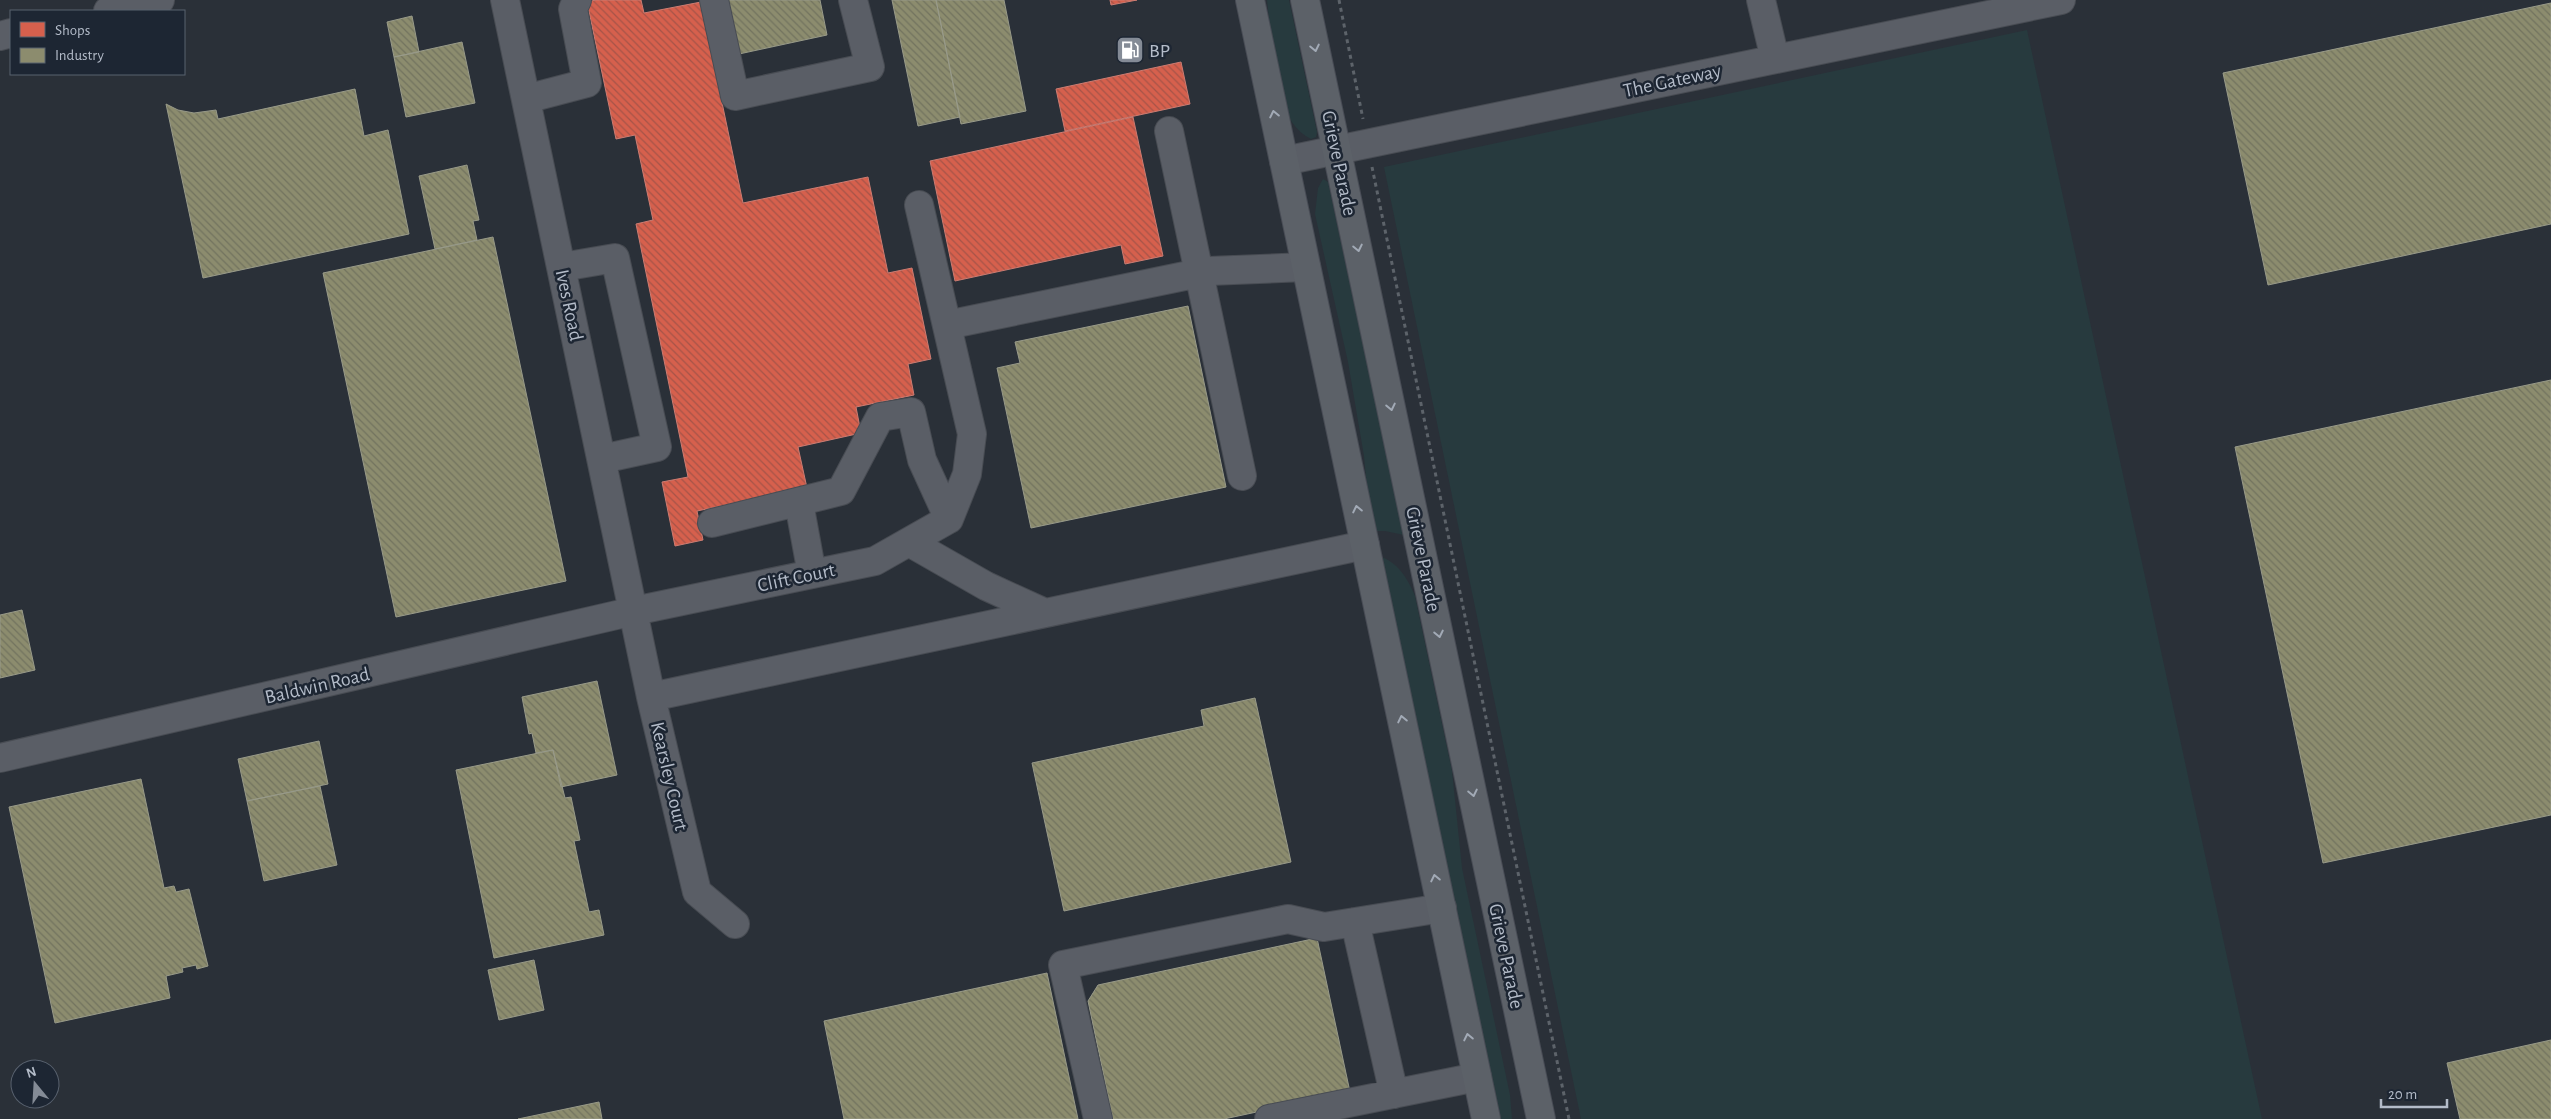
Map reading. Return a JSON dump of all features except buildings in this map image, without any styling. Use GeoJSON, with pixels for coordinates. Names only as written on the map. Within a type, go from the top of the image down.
{"type":"FeatureCollection","features":[{"type":"Feature","properties":{"kind":"main road"},"geometry":{"type":"LineString","coordinates":[[1250,0],[1486,1119]]}},
{"type":"Feature","properties":{"kind":"main road","name":"Grieve Parade"},"geometry":{"type":"LineString","coordinates":[[1304,0],[1541,1119]]}},
{"type":"Feature","properties":{"kind":"street","name":"Ives Road"},"geometry":{"type":"LineString","coordinates":[[505,0],[634,611]]}},
{"type":"Feature","properties":{"kind":"street"},"geometry":{"type":"LineString","coordinates":[[526,99],[587,83],[573,9],[577,0]]}},
{"type":"Feature","properties":{"kind":"street"},"geometry":{"type":"LineString","coordinates":[[714,0],[735,96],[870,67],[853,0]]}},
{"type":"Feature","properties":{"kind":"street"},"geometry":{"type":"LineString","coordinates":[[1762,0],[1775,59]]}},
{"type":"Feature","properties":{"kind":"street","name":"The Gateway"},"geometry":{"type":"LineString","coordinates":[[1284,162],[1367,142],[2061,0]]}},
{"type":"Feature","properties":{"kind":"street"},"geometry":{"type":"LineString","coordinates":[[112,10],[147,1]]}},
{"type":"Feature","properties":{"kind":"street"},"geometry":{"type":"LineString","coordinates":[[1169,131],[1242,476]]}},
{"type":"Feature","properties":{"kind":"street"},"geometry":{"type":"LineString","coordinates":[[918,205],[972,434],[967,474],[949,519]]}},
{"type":"Feature","properties":{"kind":"street"},"geometry":{"type":"LineString","coordinates":[[562,267],[615,258],[656,447],[602,459]]}},
{"type":"Feature","properties":{"kind":"street"},"geometry":{"type":"LineString","coordinates":[[947,325],[1198,273],[1306,267]]}},
{"type":"Feature","properties":{"kind":"street"},"geometry":{"type":"LineString","coordinates":[[712,524],[799,503],[841,490],[880,416],[911,412],[922,460],[949,519]]}},
{"type":"Feature","properties":{"kind":"street"},"geometry":{"type":"LineString","coordinates":[[799,503],[812,574]]}},
{"type":"Feature","properties":{"kind":"street","name":"Clift Court"},"geometry":{"type":"LineString","coordinates":[[634,611],[875,561],[949,519]]}},
{"type":"Feature","properties":{"kind":"street"},"geometry":{"type":"LineString","coordinates":[[909,542],[986,586],[1045,613]]}},
{"type":"Feature","properties":{"kind":"street"},"geometry":{"type":"LineString","coordinates":[[651,697],[1365,545]]}},
{"type":"Feature","properties":{"kind":"street","name":"Kearsley Court"},"geometry":{"type":"LineString","coordinates":[[634,611],[651,697],[697,892],[735,924]]}},
{"type":"Feature","properties":{"kind":"street","name":"Baldwin Road"},"geometry":{"type":"LineString","coordinates":[[0,758],[634,611]]}},
{"type":"Feature","properties":{"kind":"street"},"geometry":{"type":"LineString","coordinates":[[1098,1119],[1062,965],[1288,919],[1324,927],[1442,908]]}},
{"type":"Feature","properties":{"kind":"street"},"geometry":{"type":"LineString","coordinates":[[1355,922],[1394,1094]]}},
{"type":"Feature","properties":{"kind":"street"},"geometry":{"type":"LineString","coordinates":[[1269,1119],[1476,1077]]}},
{"type":"Feature","properties":{"kind":"path"},"geometry":{"type":"LineString","coordinates":[[1339,0],[1569,1119]]}},
{"type":"Feature","properties":{"kind":"green space"},"geometry":{"type":"Polygon","coordinates":[[[1267,0],[1289,0],[1317,132],[1316,137],[1311,139],[1298,129],[1280,97],[1272,56],[1267,0]]]}},
{"type":"Feature","properties":{"kind":"green space"},"geometry":{"type":"Polygon","coordinates":[[[2027,30],[2262,1119],[1581,1119],[1384,167],[2027,30]]]}},
{"type":"Feature","properties":{"kind":"green space"},"geometry":{"type":"Polygon","coordinates":[[[1323,179],[1328,182],[1404,535],[1385,531],[1371,531],[1364,456],[1348,362],[1315,214],[1318,188],[1323,179]]]}},
{"type":"Feature","properties":{"kind":"green space"},"geometry":{"type":"Polygon","coordinates":[[[1379,556],[1392,562],[1402,572],[1415,596],[1452,771],[1462,868],[1510,1095],[1512,1119],[1497,1119],[1379,556]]]}},
{"type":"Feature","properties":{"kind":"place","name":"BP"},"geometry":{"type":"Point","coordinates":[1130,50]}}]}
